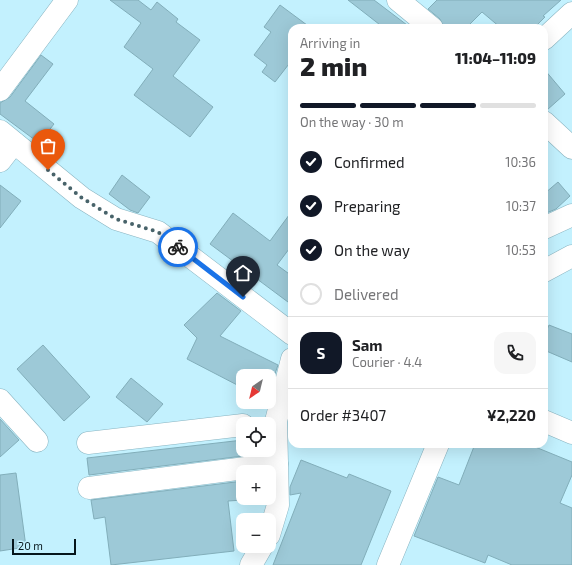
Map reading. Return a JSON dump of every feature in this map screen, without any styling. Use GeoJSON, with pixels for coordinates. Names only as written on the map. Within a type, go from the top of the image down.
{"type":"FeatureCollection","features":[{"type":"Feature","properties":{"kind":"street"},"geometry":{"type":"LineString","coordinates":[[0,90],[67,0]]}},
{"type":"Feature","properties":{"kind":"street"},"geometry":{"type":"LineString","coordinates":[[398,0],[427,24]]}},
{"type":"Feature","properties":{"kind":"street"},"geometry":{"type":"LineString","coordinates":[[548,35],[572,13]]}},
{"type":"Feature","properties":{"kind":"street"},"geometry":{"type":"LineString","coordinates":[[548,126],[572,148]]}},
{"type":"Feature","properties":{"kind":"street"},"geometry":{"type":"LineString","coordinates":[[0,161],[7,137],[82,198],[116,219],[158,232],[288,331]]}},
{"type":"Feature","properties":{"kind":"street"},"geometry":{"type":"LineString","coordinates":[[548,226],[572,215]]}},
{"type":"Feature","properties":{"kind":"street"},"geometry":{"type":"LineString","coordinates":[[548,269],[572,256]]}},
{"type":"Feature","properties":{"kind":"street"},"geometry":{"type":"LineString","coordinates":[[276,513],[278,505],[276,421],[288,374]]}},
{"type":"Feature","properties":{"kind":"street"},"geometry":{"type":"LineString","coordinates":[[0,400],[36,441]]}},
{"type":"Feature","properties":{"kind":"street"},"geometry":{"type":"LineString","coordinates":[[548,423],[572,433]]}},
{"type":"Feature","properties":{"kind":"street"},"geometry":{"type":"LineString","coordinates":[[88,443],[236,426]]}},
{"type":"Feature","properties":{"kind":"street"},"geometry":{"type":"LineString","coordinates":[[388,565],[436,448]]}},
{"type":"Feature","properties":{"kind":"street"},"geometry":{"type":"LineString","coordinates":[[89,488],[277,464]]}},
{"type":"Feature","properties":{"kind":"street"},"geometry":{"type":"LineString","coordinates":[[251,565],[258,553]]}},
{"type":"Feature","properties":{"kind":"building"},"geometry":{"type":"Polygon","coordinates":[[[110,0],[138,0],[151,10],[157,2],[178,19],[176,22],[200,40],[173,76],[213,107],[190,137],[134,95],[153,69],[124,47],[141,23],[110,0]]]}},
{"type":"Feature","properties":{"kind":"building"},"geometry":{"type":"Polygon","coordinates":[[[348,0],[374,0],[406,24],[379,24],[348,0]]]}},
{"type":"Feature","properties":{"kind":"building"},"geometry":{"type":"Polygon","coordinates":[[[437,0],[561,0],[543,16],[545,17],[538,24],[496,24],[482,12],[470,24],[442,24],[440,19],[428,9],[437,0]]]}},
{"type":"Feature","properties":{"kind":"building"},"geometry":{"type":"Polygon","coordinates":[[[280,5],[306,24],[288,24],[288,65],[275,82],[262,72],[267,65],[254,55],[271,32],[264,27],[280,5]]]}},
{"type":"Feature","properties":{"kind":"building"},"geometry":{"type":"Polygon","coordinates":[[[41,55],[53,64],[25,101],[54,124],[39,143],[0,114],[0,103],[10,97],[41,55]]]}},
{"type":"Feature","properties":{"kind":"building"},"geometry":{"type":"Polygon","coordinates":[[[548,74],[565,94],[548,109],[548,74]]]}},
{"type":"Feature","properties":{"kind":"building"},"geometry":{"type":"Polygon","coordinates":[[[122,175],[150,197],[138,213],[130,210],[109,194],[122,175]]]}},
{"type":"Feature","properties":{"kind":"building"},"geometry":{"type":"Polygon","coordinates":[[[558,182],[570,196],[556,209],[548,212],[548,191],[558,182]]]}},
{"type":"Feature","properties":{"kind":"building"},"geometry":{"type":"Polygon","coordinates":[[[0,185],[21,201],[0,228],[0,185]]]}},
{"type":"Feature","properties":{"kind":"building"},"geometry":{"type":"Polygon","coordinates":[[[233,213],[270,241],[288,216],[288,250],[277,265],[288,273],[288,302],[210,244],[233,213]]]}},
{"type":"Feature","properties":{"kind":"building"},"geometry":{"type":"Polygon","coordinates":[[[217,293],[241,311],[220,336],[278,365],[276,371],[276,369],[236,369],[236,384],[187,359],[197,338],[184,325],[217,293]]]}},
{"type":"Feature","properties":{"kind":"building"},"geometry":{"type":"Polygon","coordinates":[[[549,325],[572,334],[572,362],[548,352],[549,325]]]}},
{"type":"Feature","properties":{"kind":"building"},"geometry":{"type":"Polygon","coordinates":[[[43,345],[90,397],[64,421],[17,369],[43,345]]]}},
{"type":"Feature","properties":{"kind":"building"},"geometry":{"type":"Polygon","coordinates":[[[131,378],[163,404],[147,422],[116,397],[131,378]]]}},
{"type":"Feature","properties":{"kind":"building"},"geometry":{"type":"Polygon","coordinates":[[[0,419],[19,440],[0,457],[0,419]]]}},
{"type":"Feature","properties":{"kind":"building"},"geometry":{"type":"Polygon","coordinates":[[[236,441],[236,457],[89,475],[87,458],[236,441]]]}},
{"type":"Feature","properties":{"kind":"building"},"geometry":{"type":"Polygon","coordinates":[[[473,448],[538,448],[572,462],[572,475],[560,503],[572,508],[572,565],[512,565],[488,555],[485,563],[414,536],[438,477],[459,485],[473,448]]]}},
{"type":"Feature","properties":{"kind":"building"},"geometry":{"type":"Polygon","coordinates":[[[301,460],[347,478],[349,474],[391,491],[361,565],[273,565],[301,493],[290,495],[290,487],[301,460]]]}},
{"type":"Feature","properties":{"kind":"building"},"geometry":{"type":"Polygon","coordinates":[[[16,473],[26,547],[0,551],[0,475],[16,473]]]}},
{"type":"Feature","properties":{"kind":"building"},"geometry":{"type":"Polygon","coordinates":[[[236,482],[236,500],[228,501],[234,551],[111,565],[105,517],[94,519],[91,500],[236,482]]]}},
{"type":"Feature","properties":{"kind":"way so far"},"geometry":{"type":"LineString","coordinates":[[48,170],[82,198],[116,219],[158,232],[178,247]]}},
{"type":"Feature","properties":{"kind":"route"},"geometry":{"type":"LineString","coordinates":[[178,247],[243,297]]}}]}
